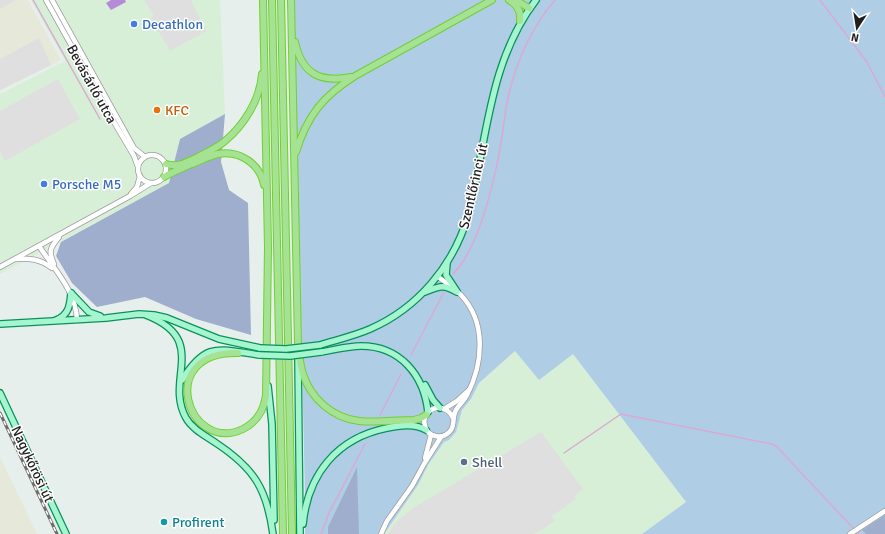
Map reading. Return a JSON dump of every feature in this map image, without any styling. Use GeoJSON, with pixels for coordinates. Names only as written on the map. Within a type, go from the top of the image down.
{"type":"FeatureCollection","features":[{"type":"Feature","properties":{"kind":"highway"},"geometry":{"type":"LineString","coordinates":[[238,353],[223,353],[212,356],[199,364],[191,375],[188,390],[189,406],[198,420],[211,429],[226,433],[245,428],[256,420],[261,412],[265,400],[268,208],[263,0]]}},
{"type":"Feature","properties":{"kind":"highway"},"geometry":{"type":"LineString","coordinates":[[272,0],[283,534]]}},
{"type":"Feature","properties":{"kind":"highway"},"geometry":{"type":"LineString","coordinates":[[281,0],[292,534]]}},
{"type":"Feature","properties":{"kind":"highway"},"geometry":{"type":"LineString","coordinates":[[291,0],[298,344],[301,366],[306,383],[318,400],[333,412],[349,419],[367,421],[414,420],[427,414]]}},
{"type":"Feature","properties":{"kind":"highway"},"geometry":{"type":"LineString","coordinates":[[294,157],[305,127],[316,108],[337,88],[354,76],[492,0]]}},
{"type":"Feature","properties":{"kind":"highway"},"geometry":{"type":"LineString","coordinates":[[509,0],[519,9],[520,22]]}},
{"type":"Feature","properties":{"kind":"highway"},"geometry":{"type":"LineString","coordinates":[[515,0],[530,8]]}},
{"type":"Feature","properties":{"kind":"highway"},"geometry":{"type":"LineString","coordinates":[[524,0],[530,8]]}},
{"type":"Feature","properties":{"kind":"highway"},"geometry":{"type":"LineString","coordinates":[[292,28],[300,60],[310,72],[326,79],[341,79],[354,76]]}},
{"type":"Feature","properties":{"kind":"highway"},"geometry":{"type":"LineString","coordinates":[[166,164],[176,166],[184,164],[219,146],[235,132],[250,110],[258,94],[262,78],[264,51]]}},
{"type":"Feature","properties":{"kind":"highway"},"geometry":{"type":"LineString","coordinates":[[164,177],[172,172],[213,156],[224,154],[236,155],[251,162],[260,173],[265,188],[268,208]]}},
{"type":"Feature","properties":{"kind":"main road","name":"Szentlőrinci út"},"geometry":{"type":"LineString","coordinates":[[0,324],[77,320],[146,314],[167,318],[219,339],[260,348],[294,348],[320,345],[359,333],[380,324],[401,311],[423,293],[448,261],[461,235],[468,216],[495,86],[507,50],[520,22],[536,0]]}},
{"type":"Feature","properties":{"kind":"main road"},"geometry":{"type":"LineString","coordinates":[[448,261],[446,275],[457,292]]}},
{"type":"Feature","properties":{"kind":"main road"},"geometry":{"type":"LineString","coordinates":[[423,293],[441,286],[457,292]]}},
{"type":"Feature","properties":{"kind":"main road"},"geometry":{"type":"LineString","coordinates":[[71,293],[89,312],[106,318]]}},
{"type":"Feature","properties":{"kind":"main road"},"geometry":{"type":"LineString","coordinates":[[52,321],[60,319],[66,313],[70,304],[71,293]]}},
{"type":"Feature","properties":{"kind":"main road"},"geometry":{"type":"LineString","coordinates":[[146,314],[163,322],[180,342],[182,351],[181,402],[189,421],[205,436],[240,460],[254,476],[265,497],[270,513],[273,534]]}},
{"type":"Feature","properties":{"kind":"main road"},"geometry":{"type":"LineString","coordinates":[[298,344],[299,492],[301,534]]}},
{"type":"Feature","properties":{"kind":"main road"},"geometry":{"type":"LineString","coordinates":[[181,381],[190,367],[203,355],[212,351],[222,350],[260,355],[290,356],[353,346],[365,346],[379,349],[401,359],[410,367],[424,384],[433,400],[442,408]]}},
{"type":"Feature","properties":{"kind":"main road"},"geometry":{"type":"LineString","coordinates":[[266,364],[272,424],[273,534]]}},
{"type":"Feature","properties":{"kind":"main road"},"geometry":{"type":"LineString","coordinates":[[419,379],[426,400],[427,414]]}},
{"type":"Feature","properties":{"kind":"main road","name":"Nagykőrösi út"},"geometry":{"type":"LineString","coordinates":[[0,394],[66,534]]}},
{"type":"Feature","properties":{"kind":"main road"},"geometry":{"type":"LineString","coordinates":[[301,534],[306,502],[312,487],[325,464],[340,450],[361,436],[384,428],[414,426],[426,430]]}},
{"type":"Feature","properties":{"kind":"street","name":"Bevásárló utca"},"geometry":{"type":"LineString","coordinates":[[46,0],[134,156],[138,167]]}},
{"type":"Feature","properties":{"kind":"street"},"geometry":{"type":"LineString","coordinates":[[52,0],[134,148],[145,157]]}},
{"type":"Feature","properties":{"kind":"street"},"geometry":{"type":"LineString","coordinates":[[0,267],[130,196],[151,183],[158,182],[164,177],[167,171],[166,164],[162,159],[151,155],[145,157],[140,162],[138,167],[140,176],[137,186],[130,196]]}},
{"type":"Feature","properties":{"kind":"street"},"geometry":{"type":"LineString","coordinates":[[140,176],[145,181],[151,183]]}},
{"type":"Feature","properties":{"kind":"street"},"geometry":{"type":"LineString","coordinates":[[56,271],[50,256],[50,249],[61,234]]}},
{"type":"Feature","properties":{"kind":"street"},"geometry":{"type":"LineString","coordinates":[[39,246],[71,293],[76,308],[77,320]]}},
{"type":"Feature","properties":{"kind":"street"},"geometry":{"type":"LineString","coordinates":[[14,259],[35,259],[46,263],[56,271]]}},
{"type":"Feature","properties":{"kind":"street"},"geometry":{"type":"LineString","coordinates":[[381,534],[387,521],[412,486],[441,437],[450,431],[453,426],[453,418],[456,410],[464,400],[475,378],[478,366],[480,350],[479,338],[472,314],[464,299],[437,276]]}},
{"type":"Feature","properties":{"kind":"street"},"geometry":{"type":"LineString","coordinates":[[441,437],[431,435],[426,430],[424,422],[427,414],[432,409],[442,408],[457,401],[469,390]]}},
{"type":"Feature","properties":{"kind":"street"},"geometry":{"type":"LineString","coordinates":[[442,408],[449,412],[453,418]]}},
{"type":"Feature","properties":{"kind":"street"},"geometry":{"type":"LineString","coordinates":[[424,464],[431,435]]}},
{"type":"Feature","properties":{"kind":"street"},"geometry":{"type":"LineString","coordinates":[[850,534],[885,511]]}},
{"type":"Feature","properties":{"kind":"shaded area"},"geometry":{"type":"Polygon","coordinates":[[[0,0],[28,0],[61,60],[0,91],[0,0]]]}},
{"type":"Feature","properties":{"kind":"shaded area"},"geometry":{"type":"Polygon","coordinates":[[[0,0],[16,0],[0,9],[0,0]]]}},
{"type":"Feature","properties":{"kind":"shaded area"},"geometry":{"type":"Polygon","coordinates":[[[31,0],[220,0],[225,114],[180,139],[169,183],[0,274],[0,94],[65,61],[31,0]]]}},
{"type":"Feature","properties":{"kind":"shaded area"},"geometry":{"type":"Polygon","coordinates":[[[111,0],[125,0],[126,2],[111,10],[106,3],[111,0]]]}},
{"type":"Feature","properties":{"kind":"shaded area"},"geometry":{"type":"Polygon","coordinates":[[[144,0],[191,0],[206,31],[170,51],[151,18],[154,16],[144,0]]]}},
{"type":"Feature","properties":{"kind":"shaded area"},"geometry":{"type":"Polygon","coordinates":[[[294,0],[885,0],[885,534],[642,534],[686,502],[573,354],[539,380],[515,351],[479,383],[471,399],[462,410],[456,432],[449,440],[444,442],[428,465],[418,485],[384,534],[305,534],[305,523],[309,499],[305,498],[294,0]]]}},
{"type":"Feature","properties":{"kind":"shaded area"},"geometry":{"type":"Polygon","coordinates":[[[39,38],[51,65],[0,90],[0,59],[39,38]]]}},
{"type":"Feature","properties":{"kind":"shaded area"},"geometry":{"type":"Polygon","coordinates":[[[58,79],[80,119],[5,161],[0,152],[0,111],[58,79]]]}},
{"type":"Feature","properties":{"kind":"shaded area"},"geometry":{"type":"Polygon","coordinates":[[[225,114],[221,162],[229,190],[248,203],[251,335],[196,319],[145,297],[97,307],[72,283],[56,256],[61,242],[169,183],[180,139],[225,114]]]}},
{"type":"Feature","properties":{"kind":"shaded area"},"geometry":{"type":"Polygon","coordinates":[[[515,351],[573,354],[686,502],[642,534],[384,534],[418,485],[428,465],[444,442],[449,440],[455,432],[462,410],[471,399],[479,383],[515,351]]]}},
{"type":"Feature","properties":{"kind":"shaded area"},"geometry":{"type":"Polygon","coordinates":[[[0,409],[59,534],[55,534],[0,417],[0,409]]]}},
{"type":"Feature","properties":{"kind":"shaded area"},"geometry":{"type":"Polygon","coordinates":[[[541,432],[583,489],[574,496],[576,499],[552,516],[555,520],[546,527],[534,534],[388,534],[395,523],[413,508],[541,432]]]}},
{"type":"Feature","properties":{"kind":"shaded area"},"geometry":{"type":"Polygon","coordinates":[[[0,457],[37,534],[0,534],[0,457]]]}},
{"type":"Feature","properties":{"kind":"shaded area"},"geometry":{"type":"Polygon","coordinates":[[[357,467],[359,534],[328,534],[328,527],[357,467]]]}},
{"type":"Feature","properties":{"kind":"shaded area"},"geometry":{"type":"Polygon","coordinates":[[[885,515],[885,534],[866,534],[862,530],[885,515]]]}},
{"type":"Feature","properties":{"kind":"waterway"},"geometry":{"type":"LineString","coordinates":[[33,0],[100,119]]}},
{"type":"Feature","properties":{"kind":"waterway"},"geometry":{"type":"LineString","coordinates":[[453,274],[462,263],[473,243],[491,191],[502,137],[505,113],[515,71],[532,34],[546,11],[555,0]]}},
{"type":"Feature","properties":{"kind":"waterway"},"geometry":{"type":"LineString","coordinates":[[820,0],[867,62],[885,97]]}},
{"type":"Feature","properties":{"kind":"waterway"},"geometry":{"type":"LineString","coordinates":[[411,355],[444,292]]}},
{"type":"Feature","properties":{"kind":"waterway"},"geometry":{"type":"LineString","coordinates":[[380,415],[401,374]]}},
{"type":"Feature","properties":{"kind":"waterway"},"geometry":{"type":"LineString","coordinates":[[564,453],[621,414],[772,444],[776,446],[853,528]]}},
{"type":"Feature","properties":{"kind":"waterway"},"geometry":{"type":"LineString","coordinates":[[321,534],[329,513],[365,444]]}},
{"type":"Feature","properties":{"kind":"railway"},"geometry":{"type":"LineString","coordinates":[[0,413],[57,534]]}},
{"type":"Feature","properties":{"kind":"place","name":"Decathlon"},"geometry":{"type":"Point","coordinates":[134,24]}},
{"type":"Feature","properties":{"kind":"place","name":"KFC"},"geometry":{"type":"Point","coordinates":[157,110]}},
{"type":"Feature","properties":{"kind":"place","name":"Porsche M5"},"geometry":{"type":"Point","coordinates":[44,184]}},
{"type":"Feature","properties":{"kind":"place","name":"Shell"},"geometry":{"type":"Point","coordinates":[464,462]}},
{"type":"Feature","properties":{"kind":"place","name":"Profirent"},"geometry":{"type":"Point","coordinates":[164,522]}}]}
